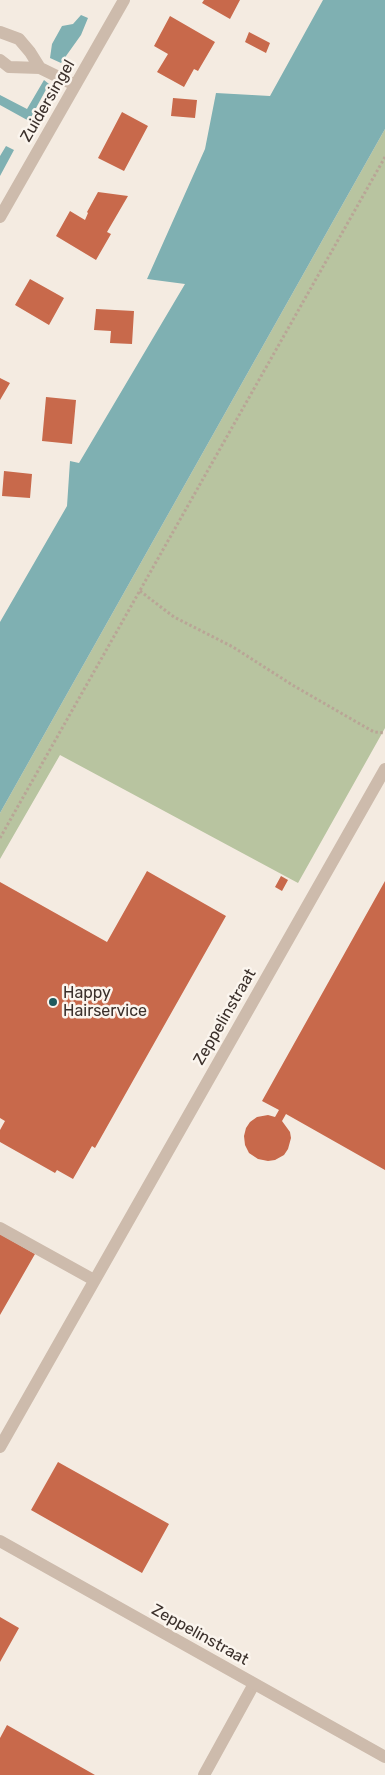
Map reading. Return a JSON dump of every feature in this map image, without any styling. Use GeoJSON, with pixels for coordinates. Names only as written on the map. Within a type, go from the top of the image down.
{"type":"FeatureCollection","features":[{"type":"Feature","properties":{"kind":"street","name":"Zuidersingel"},"geometry":{"type":"LineString","coordinates":[[0,217],[124,0]]}},
{"type":"Feature","properties":{"kind":"street"},"geometry":{"type":"LineString","coordinates":[[0,32],[19,39],[40,68]]}},
{"type":"Feature","properties":{"kind":"street"},"geometry":{"type":"LineString","coordinates":[[0,60],[9,67],[40,68],[75,85]]}},
{"type":"Feature","properties":{"kind":"street","name":"Zeppelinstraat"},"geometry":{"type":"LineString","coordinates":[[0,1447],[385,769]]}},
{"type":"Feature","properties":{"kind":"street"},"geometry":{"type":"LineString","coordinates":[[0,1228],[94,1280]]}},
{"type":"Feature","properties":{"kind":"street","name":"Zeppelinstraat"},"geometry":{"type":"LineString","coordinates":[[0,1541],[385,1757]]}},
{"type":"Feature","properties":{"kind":"street"},"geometry":{"type":"LineString","coordinates":[[204,1775],[254,1684]]}},
{"type":"Feature","properties":{"kind":"path"},"geometry":{"type":"LineString","coordinates":[[0,838],[385,157]]}},
{"type":"Feature","properties":{"kind":"path"},"geometry":{"type":"LineString","coordinates":[[140,591],[174,617],[233,647],[294,686],[374,732],[385,733]]}},
{"type":"Feature","properties":{"kind":"green space"},"geometry":{"type":"Polygon","coordinates":[[[385,129],[385,728],[298,883],[60,755],[0,859],[0,813],[385,129]]]}},
{"type":"Feature","properties":{"kind":"water"},"geometry":{"type":"Polygon","coordinates":[[[323,0],[385,0],[385,129],[0,813],[0,622],[67,506],[70,461],[79,463],[185,284],[147,279],[205,149],[216,93],[270,96],[323,0]]]}},
{"type":"Feature","properties":{"kind":"water"},"geometry":{"type":"Polygon","coordinates":[[[81,15],[88,18],[81,35],[61,63],[50,58],[52,44],[62,26],[73,24],[81,15]]]}},
{"type":"Feature","properties":{"kind":"water"},"geometry":{"type":"Polygon","coordinates":[[[44,80],[49,84],[29,121],[0,105],[0,95],[27,109],[44,80]]]}},
{"type":"Feature","properties":{"kind":"water"},"geometry":{"type":"Polygon","coordinates":[[[6,146],[14,150],[0,176],[0,156],[6,146]]]}},
{"type":"Feature","properties":{"kind":"building"},"geometry":{"type":"Polygon","coordinates":[[[204,0],[240,0],[230,19],[202,3],[204,0]]]}},
{"type":"Feature","properties":{"kind":"building"},"geometry":{"type":"Polygon","coordinates":[[[170,16],[215,42],[198,71],[194,69],[184,87],[157,72],[168,54],[154,46],[170,16]]]}},
{"type":"Feature","properties":{"kind":"building"},"geometry":{"type":"Polygon","coordinates":[[[249,32],[270,43],[266,53],[245,42],[249,32]]]}},
{"type":"Feature","properties":{"kind":"building"},"geometry":{"type":"Polygon","coordinates":[[[173,98],[197,100],[195,118],[171,116],[173,98]]]}},
{"type":"Feature","properties":{"kind":"building"},"geometry":{"type":"Polygon","coordinates":[[[122,112],[148,126],[124,171],[98,158],[122,112]]]}},
{"type":"Feature","properties":{"kind":"building"},"geometry":{"type":"Polygon","coordinates":[[[98,192],[128,196],[107,232],[111,234],[96,260],[56,236],[70,211],[85,220],[87,212],[98,192]]]}},
{"type":"Feature","properties":{"kind":"building"},"geometry":{"type":"Polygon","coordinates":[[[30,279],[64,298],[49,325],[15,305],[30,279]]]}},
{"type":"Feature","properties":{"kind":"building"},"geometry":{"type":"Polygon","coordinates":[[[96,309],[134,311],[132,344],[110,343],[111,331],[94,330],[96,309]]]}},
{"type":"Feature","properties":{"kind":"building"},"geometry":{"type":"Polygon","coordinates":[[[0,378],[10,383],[0,400],[0,378]]]}},
{"type":"Feature","properties":{"kind":"building"},"geometry":{"type":"Polygon","coordinates":[[[46,397],[76,400],[72,444],[42,441],[46,397]]]}},
{"type":"Feature","properties":{"kind":"building"},"geometry":{"type":"Polygon","coordinates":[[[4,471],[32,474],[30,498],[2,496],[4,471]]]}},
{"type":"Feature","properties":{"kind":"building"},"geometry":{"type":"Polygon","coordinates":[[[147,871],[226,916],[95,1148],[92,1146],[73,1179],[57,1170],[55,1173],[0,1142],[0,1130],[5,1121],[0,1118],[0,882],[107,942],[147,871]]]}},
{"type":"Feature","properties":{"kind":"building"},"geometry":{"type":"Polygon","coordinates":[[[281,876],[288,880],[282,891],[275,887],[281,876]]]}},
{"type":"Feature","properties":{"kind":"building"},"geometry":{"type":"Polygon","coordinates":[[[385,881],[385,1170],[286,1114],[282,1121],[290,1132],[291,1138],[288,1149],[284,1155],[275,1160],[258,1159],[249,1153],[245,1145],[244,1136],[246,1128],[257,1117],[268,1115],[275,1117],[279,1110],[262,1101],[385,881]]]}},
{"type":"Feature","properties":{"kind":"building"},"geometry":{"type":"Polygon","coordinates":[[[0,1234],[35,1254],[0,1315],[0,1234]]]}},
{"type":"Feature","properties":{"kind":"building"},"geometry":{"type":"Polygon","coordinates":[[[58,1462],[169,1524],[142,1573],[31,1510],[58,1462]]]}},
{"type":"Feature","properties":{"kind":"building"},"geometry":{"type":"Polygon","coordinates":[[[0,1617],[19,1628],[0,1662],[0,1617]]]}},
{"type":"Feature","properties":{"kind":"building"},"geometry":{"type":"Polygon","coordinates":[[[7,1725],[95,1775],[0,1775],[0,1738],[7,1725]]]}},
{"type":"Feature","properties":{"kind":"place","name":"Happy Hairservice"},"geometry":{"type":"Point","coordinates":[53,1002]}}]}
